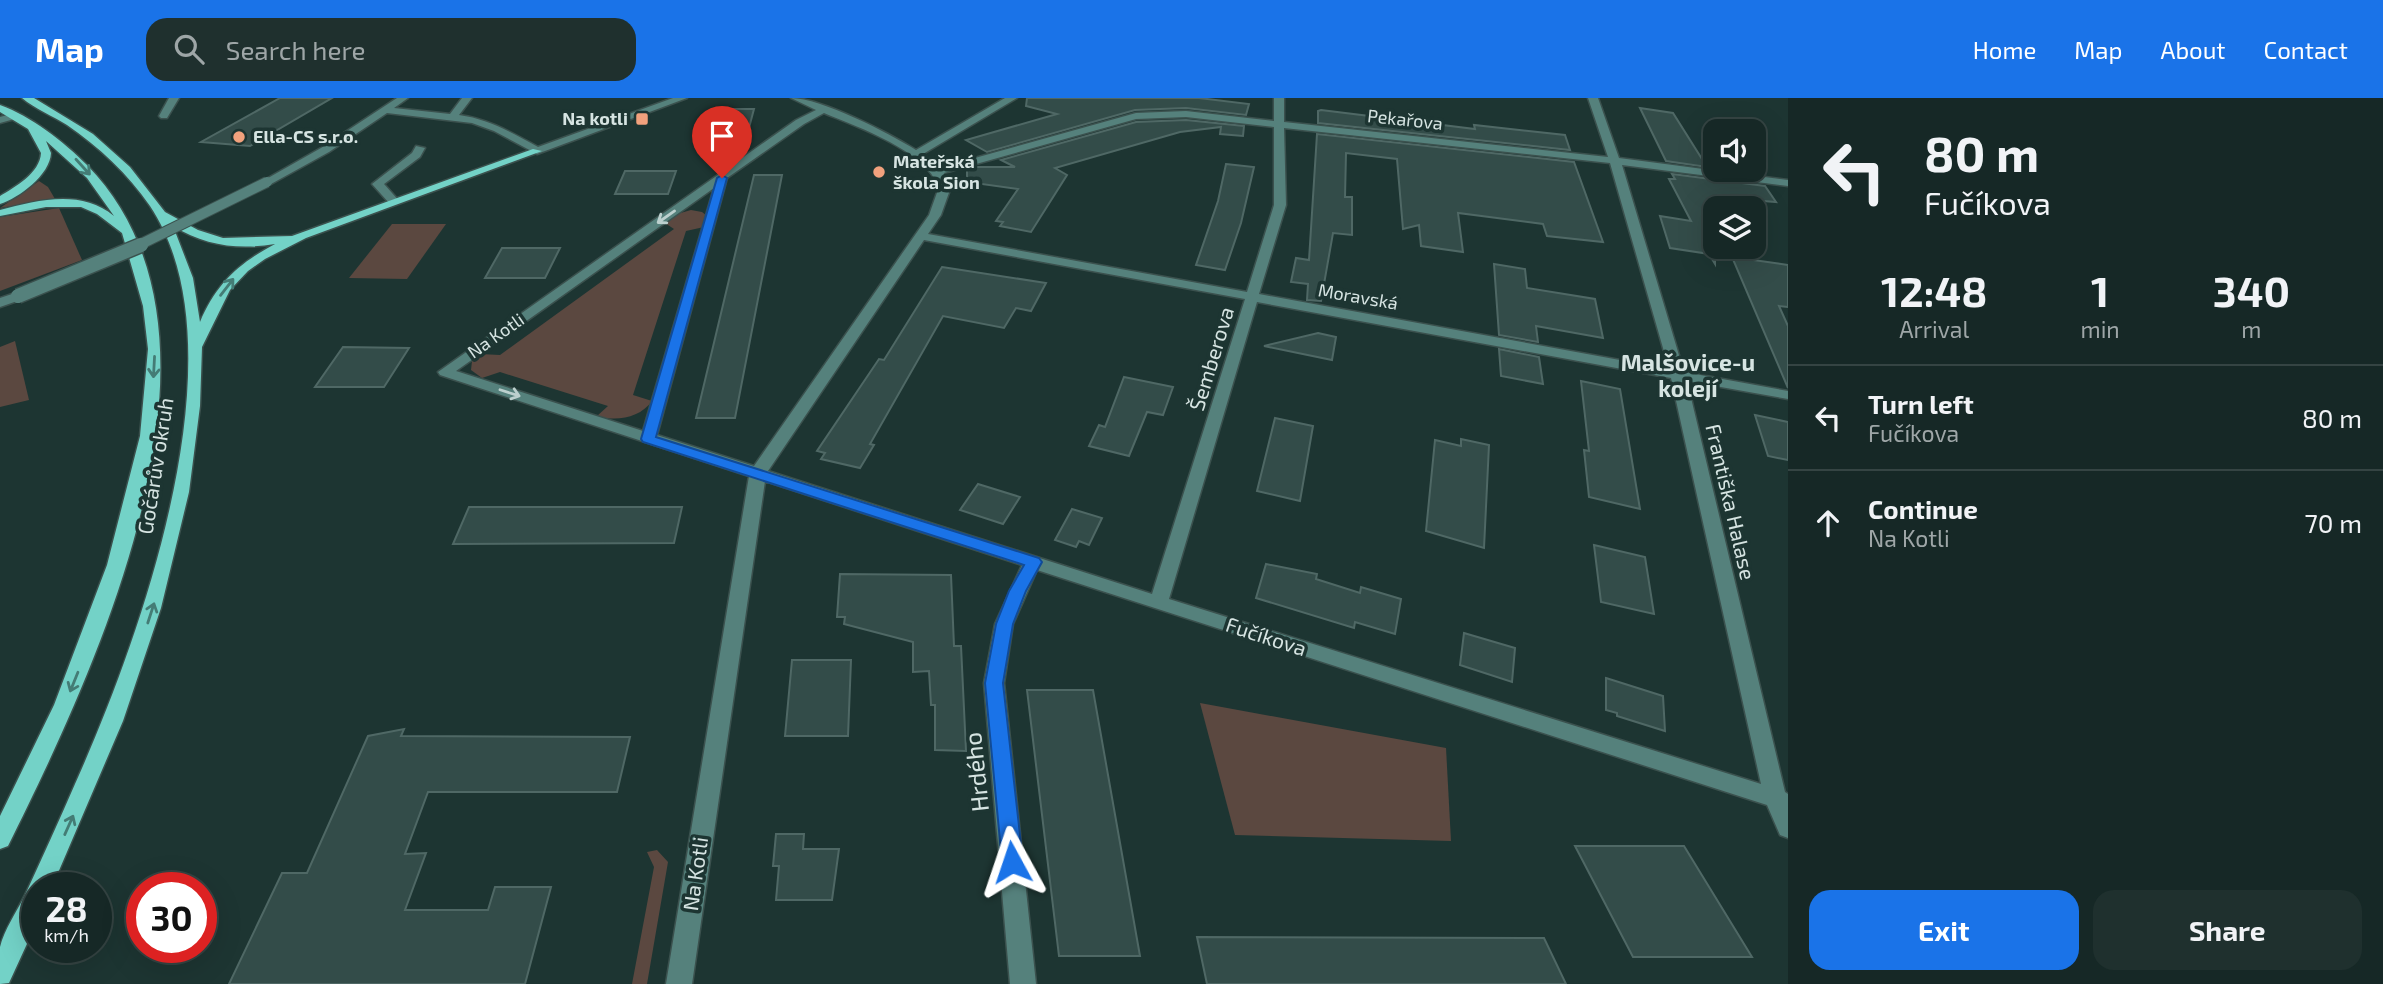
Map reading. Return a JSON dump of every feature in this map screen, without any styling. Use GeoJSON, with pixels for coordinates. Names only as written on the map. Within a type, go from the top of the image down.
{"type":"FeatureCollection","features":[{"type":"Feature","properties":{"kind":"main road","name":"Gočárův okruh"},"geometry":{"type":"LineString","coordinates":[[27,98],[64,117],[95,140],[125,168],[158,210],[170,229],[185,275],[194,318],[196,347],[193,411],[183,489],[164,574],[129,682],[47,872]]}},
{"type":"Feature","properties":{"kind":"main road","name":"Gočárův okruh"},"geometry":{"type":"LineString","coordinates":[[0,108],[31,124],[78,160],[116,208],[129,234],[149,299],[155,362],[149,431],[131,516],[99,618],[63,708],[0,839]]}},
{"type":"Feature","properties":{"kind":"main road"},"geometry":{"type":"LineString","coordinates":[[0,201],[22,186],[44,164],[46,152],[31,124]]}},
{"type":"Feature","properties":{"kind":"main road"},"geometry":{"type":"LineString","coordinates":[[196,347],[217,300],[237,275],[282,246],[327,226],[537,151]]}},
{"type":"Feature","properties":{"kind":"main road"},"geometry":{"type":"LineString","coordinates":[[0,213],[50,204],[85,204],[98,209],[129,234]]}},
{"type":"Feature","properties":{"kind":"main road"},"geometry":{"type":"LineString","coordinates":[[158,210],[191,234],[227,243],[271,241],[327,226]]}},
{"type":"Feature","properties":{"kind":"main road"},"geometry":{"type":"LineString","coordinates":[[0,974],[21,929]]}},
{"type":"Feature","properties":{"kind":"street"},"geometry":{"type":"LineString","coordinates":[[164,116],[174,98]]}},
{"type":"Feature","properties":{"kind":"street"},"geometry":{"type":"LineString","coordinates":[[0,303],[128,251],[267,182],[325,150],[402,98]]}},
{"type":"Feature","properties":{"kind":"street"},"geometry":{"type":"LineString","coordinates":[[454,116],[467,98]]}},
{"type":"Feature","properties":{"kind":"street"},"geometry":{"type":"LineString","coordinates":[[385,110],[454,116],[489,125],[537,151],[682,98]]}},
{"type":"Feature","properties":{"kind":"street"},"geometry":{"type":"LineString","coordinates":[[796,98],[918,153],[940,172]]}},
{"type":"Feature","properties":{"kind":"street"},"geometry":{"type":"LineString","coordinates":[[918,153],[1012,98]]}},
{"type":"Feature","properties":{"kind":"street","name":"Šemberova"},"geometry":{"type":"LineString","coordinates":[[1159,603],[1280,205],[1279,98]]}},
{"type":"Feature","properties":{"kind":"street","name":"Františka Halase"},"geometry":{"type":"LineString","coordinates":[[1593,98],[1617,161],[1679,375],[1784,801],[1788,828]]}},
{"type":"Feature","properties":{"kind":"street","name":"Na Kotli"},"geometry":{"type":"LineString","coordinates":[[758,473],[445,372],[800,122],[823,110]]}},
{"type":"Feature","properties":{"kind":"street","name":"Pekařova"},"geometry":{"type":"LineString","coordinates":[[940,172],[1136,117],[1186,114],[1617,161],[1788,183]]}},
{"type":"Feature","properties":{"kind":"street"},"geometry":{"type":"LineString","coordinates":[[0,120],[15,116]]}},
{"type":"Feature","properties":{"kind":"street"},"geometry":{"type":"LineString","coordinates":[[394,202],[378,184],[416,155],[420,148]]}},
{"type":"Feature","properties":{"kind":"street","name":"Na Kotli"},"geometry":{"type":"LineString","coordinates":[[680,984],[758,473],[921,236],[944,195],[945,180],[940,172]]}},
{"type":"Feature","properties":{"kind":"street"},"geometry":{"type":"LineString","coordinates":[[648,439],[722,178]]}},
{"type":"Feature","properties":{"kind":"street","name":"Moravská"},"geometry":{"type":"LineString","coordinates":[[921,236],[1788,395]]}},
{"type":"Feature","properties":{"kind":"street","name":"Fučíkova"},"geometry":{"type":"LineString","coordinates":[[758,473],[1784,801]]}},
{"type":"Feature","properties":{"kind":"street","name":"Hrdého"},"geometry":{"type":"LineString","coordinates":[[1023,984],[994,683],[1004,624],[1017,591],[1033,562]]}},
{"type":"Feature","properties":{"kind":"shaded area"},"geometry":{"type":"Polygon","coordinates":[[[39,181],[48,187],[55,199],[0,208],[39,181]]]}},
{"type":"Feature","properties":{"kind":"shaded area"},"geometry":{"type":"Polygon","coordinates":[[[59,208],[82,260],[0,291],[0,217],[59,208]]]}},
{"type":"Feature","properties":{"kind":"shaded area"},"geometry":{"type":"Polygon","coordinates":[[[691,210],[707,216],[704,227],[686,231],[633,395],[652,401],[647,407],[627,417],[612,419],[597,416],[608,406],[500,372],[482,378],[471,370],[472,361],[480,354],[500,355],[674,229],[665,223],[677,214],[691,210]]]}},
{"type":"Feature","properties":{"kind":"shaded area"},"geometry":{"type":"Polygon","coordinates":[[[392,224],[446,224],[407,279],[349,278],[392,224]]]}},
{"type":"Feature","properties":{"kind":"shaded area"},"geometry":{"type":"Polygon","coordinates":[[[15,341],[29,400],[0,407],[0,347],[15,341]]]}},
{"type":"Feature","properties":{"kind":"shaded area"},"geometry":{"type":"Polygon","coordinates":[[[1200,703],[1446,748],[1451,841],[1235,835],[1200,703]]]}},
{"type":"Feature","properties":{"kind":"shaded area"},"geometry":{"type":"Polygon","coordinates":[[[657,850],[668,862],[647,984],[632,984],[654,867],[647,852],[657,850]]]}},
{"type":"Feature","properties":{"kind":"building"},"geometry":{"type":"Polygon","coordinates":[[[280,98],[332,98],[250,146],[201,142],[280,98]]]}},
{"type":"Feature","properties":{"kind":"building"},"geometry":{"type":"Polygon","coordinates":[[[1027,98],[1199,98],[1249,104],[1246,115],[1186,108],[1135,110],[987,152],[966,140],[1057,114],[1026,106],[1027,98]]]}},
{"type":"Feature","properties":{"kind":"building"},"geometry":{"type":"Polygon","coordinates":[[[1640,108],[1673,113],[1703,161],[1703,166],[1666,161],[1640,108]]]}},
{"type":"Feature","properties":{"kind":"building"},"geometry":{"type":"Polygon","coordinates":[[[723,109],[754,109],[746,139],[713,139],[723,109]]]}},
{"type":"Feature","properties":{"kind":"building"},"geometry":{"type":"Polygon","coordinates":[[[1318,111],[1475,129],[1474,125],[1565,135],[1570,150],[1318,123],[1318,111]]]}},
{"type":"Feature","properties":{"kind":"building"},"geometry":{"type":"Polygon","coordinates":[[[1186,120],[1244,126],[1243,136],[1220,134],[1221,127],[1180,132],[1055,168],[1067,175],[1031,232],[1000,226],[1003,222],[996,221],[1018,189],[967,182],[967,169],[974,167],[1015,167],[1001,160],[1136,122],[1186,120]]]}},
{"type":"Feature","properties":{"kind":"building"},"geometry":{"type":"Polygon","coordinates":[[[1317,134],[1574,162],[1603,242],[1547,236],[1543,224],[1458,213],[1463,252],[1421,246],[1419,225],[1403,229],[1397,159],[1346,153],[1345,197],[1352,197],[1352,235],[1333,233],[1321,301],[1307,300],[1308,284],[1291,282],[1296,258],[1309,260],[1317,134]]]}},
{"type":"Feature","properties":{"kind":"building"},"geometry":{"type":"Polygon","coordinates":[[[1226,164],[1254,167],[1241,223],[1225,270],[1196,265],[1218,201],[1226,164]]]}},
{"type":"Feature","properties":{"kind":"building"},"geometry":{"type":"Polygon","coordinates":[[[625,171],[676,171],[668,194],[615,194],[625,171]]]}},
{"type":"Feature","properties":{"kind":"building"},"geometry":{"type":"Polygon","coordinates":[[[1672,174],[1703,178],[1703,182],[1765,186],[1776,202],[1766,201],[1766,196],[1703,196],[1703,253],[1670,248],[1660,216],[1691,221],[1669,179],[1675,179],[1672,174]]]}},
{"type":"Feature","properties":{"kind":"building"},"geometry":{"type":"Polygon","coordinates":[[[754,175],[782,175],[735,418],[696,418],[754,175]]]}},
{"type":"Feature","properties":{"kind":"building"},"geometry":{"type":"Polygon","coordinates":[[[502,248],[560,248],[545,278],[485,278],[502,248]]]}},
{"type":"Feature","properties":{"kind":"building"},"geometry":{"type":"Polygon","coordinates":[[[1733,259],[1788,265],[1788,307],[1779,306],[1788,326],[1788,388],[1733,259]]]}},
{"type":"Feature","properties":{"kind":"building"},"geometry":{"type":"Polygon","coordinates":[[[1494,264],[1525,269],[1527,288],[1595,299],[1603,338],[1536,326],[1538,342],[1499,335],[1494,264]]]}},
{"type":"Feature","properties":{"kind":"building"},"geometry":{"type":"Polygon","coordinates":[[[942,267],[1046,283],[1031,311],[1016,308],[1004,328],[943,316],[870,444],[874,445],[860,468],[821,459],[825,453],[817,451],[879,359],[884,360],[942,267]]]}},
{"type":"Feature","properties":{"kind":"building"},"geometry":{"type":"Polygon","coordinates":[[[1318,333],[1336,337],[1332,360],[1264,346],[1318,333]]]}},
{"type":"Feature","properties":{"kind":"building"},"geometry":{"type":"Polygon","coordinates":[[[343,347],[409,348],[384,387],[315,387],[343,347]]]}},
{"type":"Feature","properties":{"kind":"building"},"geometry":{"type":"Polygon","coordinates":[[[1499,349],[1539,357],[1543,384],[1501,376],[1499,349]]]}},
{"type":"Feature","properties":{"kind":"building"},"geometry":{"type":"Polygon","coordinates":[[[1124,377],[1173,387],[1163,415],[1147,412],[1129,456],[1089,446],[1099,425],[1105,427],[1124,377]]]}},
{"type":"Feature","properties":{"kind":"building"},"geometry":{"type":"Polygon","coordinates":[[[1581,381],[1620,389],[1640,509],[1589,497],[1584,450],[1589,451],[1581,381]]]}},
{"type":"Feature","properties":{"kind":"building"},"geometry":{"type":"Polygon","coordinates":[[[1755,415],[1788,422],[1788,460],[1768,456],[1755,415]]]}},
{"type":"Feature","properties":{"kind":"building"},"geometry":{"type":"Polygon","coordinates":[[[1275,418],[1313,426],[1300,501],[1257,491],[1275,418]]]}},
{"type":"Feature","properties":{"kind":"building"},"geometry":{"type":"Polygon","coordinates":[[[1461,439],[1489,445],[1484,548],[1426,531],[1435,440],[1461,446],[1461,439]]]}},
{"type":"Feature","properties":{"kind":"building"},"geometry":{"type":"Polygon","coordinates":[[[978,484],[1020,497],[1003,524],[960,510],[978,484]]]}},
{"type":"Feature","properties":{"kind":"building"},"geometry":{"type":"Polygon","coordinates":[[[469,507],[682,507],[674,543],[453,544],[469,507]]]}},
{"type":"Feature","properties":{"kind":"building"},"geometry":{"type":"Polygon","coordinates":[[[1072,509],[1102,518],[1089,545],[1079,541],[1076,547],[1055,540],[1072,509]]]}},
{"type":"Feature","properties":{"kind":"building"},"geometry":{"type":"Polygon","coordinates":[[[1594,545],[1645,557],[1654,614],[1601,602],[1594,545]]]}},
{"type":"Feature","properties":{"kind":"building"},"geometry":{"type":"Polygon","coordinates":[[[1266,564],[1317,574],[1316,579],[1360,593],[1361,587],[1401,599],[1395,634],[1355,622],[1354,628],[1256,598],[1266,564]]]}},
{"type":"Feature","properties":{"kind":"building"},"geometry":{"type":"Polygon","coordinates":[[[840,574],[951,575],[954,646],[961,646],[966,751],[935,750],[935,705],[931,705],[929,671],[913,672],[913,642],[844,624],[845,617],[837,617],[840,574]]]}},
{"type":"Feature","properties":{"kind":"building"},"geometry":{"type":"Polygon","coordinates":[[[1464,633],[1515,648],[1512,682],[1460,665],[1464,633]]]}},
{"type":"Feature","properties":{"kind":"building"},"geometry":{"type":"Polygon","coordinates":[[[792,660],[851,660],[848,736],[785,736],[792,660]]]}},
{"type":"Feature","properties":{"kind":"building"},"geometry":{"type":"Polygon","coordinates":[[[1606,678],[1663,696],[1665,731],[1606,710],[1606,678]]]}},
{"type":"Feature","properties":{"kind":"building"},"geometry":{"type":"Polygon","coordinates":[[[1027,690],[1093,690],[1140,956],[1059,956],[1027,690]]]}},
{"type":"Feature","properties":{"kind":"building"},"geometry":{"type":"Polygon","coordinates":[[[404,729],[401,736],[630,737],[617,792],[428,792],[405,854],[426,853],[405,910],[488,910],[495,887],[551,887],[525,984],[229,984],[282,873],[307,873],[368,736],[404,729]]]}},
{"type":"Feature","properties":{"kind":"building"},"geometry":{"type":"Polygon","coordinates":[[[776,834],[804,834],[803,849],[839,849],[832,900],[776,900],[779,866],[773,866],[776,834]]]}},
{"type":"Feature","properties":{"kind":"building"},"geometry":{"type":"Polygon","coordinates":[[[1575,846],[1684,846],[1752,957],[1633,957],[1575,846]]]}},
{"type":"Feature","properties":{"kind":"building"},"geometry":{"type":"Polygon","coordinates":[[[1197,937],[1544,938],[1566,984],[1207,984],[1197,937]]]}},
{"type":"Feature","properties":{"kind":"place","name":"Na kotli"},"geometry":{"type":"Point","coordinates":[642,119]}},
{"type":"Feature","properties":{"kind":"place","name":"Ella-CS s.r.o."},"geometry":{"type":"Point","coordinates":[239,137]}},
{"type":"Feature","properties":{"kind":"place","name":"Mateřská škola Sion"},"geometry":{"type":"Point","coordinates":[879,172]}},
{"type":"Feature","properties":{"kind":"district","name":"Malšovice-u kolejí"},"geometry":{"type":"Point","coordinates":[1688,376]}},
{"type":"Feature","properties":{"kind":"route"},"geometry":{"type":"LineString","coordinates":[[722,178],[648,439],[1033,562],[1017,591],[1004,624],[994,683],[1012,862]]}}]}
